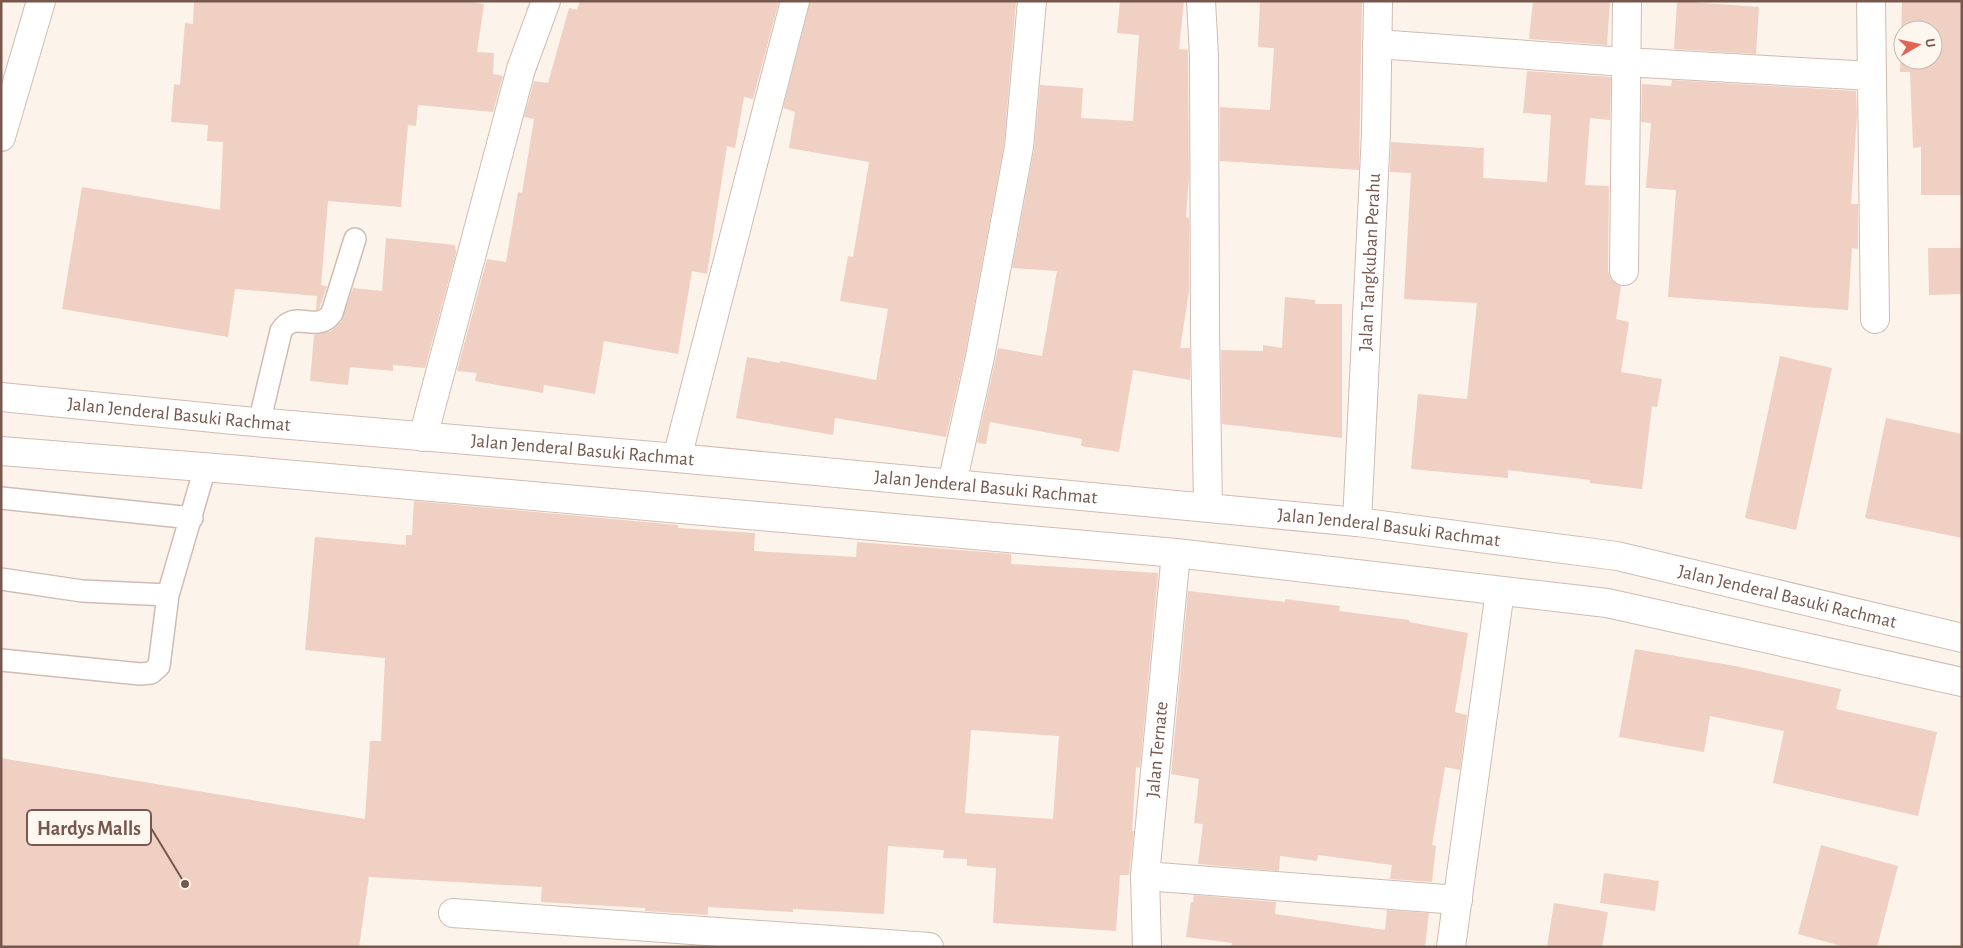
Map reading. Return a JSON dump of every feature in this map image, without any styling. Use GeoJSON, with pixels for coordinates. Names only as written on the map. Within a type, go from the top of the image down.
{"type":"FeatureCollection","features":[{"type":"Feature","properties":{"kind":"street"},"geometry":{"type":"LineString","coordinates":[[1,137],[41,1]]}},
{"type":"Feature","properties":{"kind":"street"},"geometry":{"type":"LineString","coordinates":[[423,437],[521,69],[546,1]]}},
{"type":"Feature","properties":{"kind":"street"},"geometry":{"type":"LineString","coordinates":[[678,458],[795,1]]}},
{"type":"Feature","properties":{"kind":"street"},"geometry":{"type":"LineString","coordinates":[[952,484],[980,356],[1019,147],[1032,1]]}},
{"type":"Feature","properties":{"kind":"street"},"geometry":{"type":"LineString","coordinates":[[1201,1],[1204,55],[1208,508]]}},
{"type":"Feature","properties":{"kind":"street","name":"Jalan Tangkuban Perahu"},"geometry":{"type":"LineString","coordinates":[[1357,522],[1376,133],[1378,1]]}},
{"type":"Feature","properties":{"kind":"street"},"geometry":{"type":"LineString","coordinates":[[1624,271],[1627,1]]}},
{"type":"Feature","properties":{"kind":"street"},"geometry":{"type":"LineString","coordinates":[[1871,1],[1875,319]]}},
{"type":"Feature","properties":{"kind":"street"},"geometry":{"type":"LineString","coordinates":[[1377,44],[1625,62],[1872,76]]}},
{"type":"Feature","properties":{"kind":"street","name":"Jalan Jenderal Basuki Rachmat"},"geometry":{"type":"LineString","coordinates":[[1,397],[1357,522],[1617,556],[1962,638]]}},
{"type":"Feature","properties":{"kind":"street"},"geometry":{"type":"LineString","coordinates":[[1,451],[1176,553],[1606,603],[1961,681]]}},
{"type":"Feature","properties":{"kind":"street","name":"Jalan Ternate"},"geometry":{"type":"LineString","coordinates":[[1147,947],[1145,876],[1176,553]]}},
{"type":"Feature","properties":{"kind":"street"},"geometry":{"type":"LineString","coordinates":[[1451,947],[1500,591]]}},
{"type":"Feature","properties":{"kind":"street"},"geometry":{"type":"LineString","coordinates":[[1145,876],[1458,900]]}},
{"type":"Feature","properties":{"kind":"street"},"geometry":{"type":"LineString","coordinates":[[453,913],[929,947]]}},
{"type":"Feature","properties":{"kind":"lane"},"geometry":{"type":"LineString","coordinates":[[259,422],[281,331],[288,323],[293,321],[317,323],[329,318],[355,239]]}},
{"type":"Feature","properties":{"kind":"lane"},"geometry":{"type":"LineString","coordinates":[[1,660],[140,674],[152,673],[159,666],[168,595],[192,518],[205,468]]}},
{"type":"Feature","properties":{"kind":"lane"},"geometry":{"type":"LineString","coordinates":[[1,498],[192,518]]}},
{"type":"Feature","properties":{"kind":"lane"},"geometry":{"type":"LineString","coordinates":[[1,579],[82,591],[168,595]]}},
{"type":"Feature","properties":{"kind":"building"},"geometry":{"type":"Polygon","coordinates":[[[194,1],[465,1],[484,4],[477,52],[494,53],[493,74],[503,76],[493,112],[418,105],[416,126],[408,125],[401,207],[328,201],[321,285],[327,286],[319,309],[316,310],[317,296],[235,289],[228,337],[62,309],[82,187],[220,210],[223,142],[207,141],[208,125],[171,122],[174,84],[180,85],[185,23],[193,24],[194,1]]]}},
{"type":"Feature","properties":{"kind":"building"},"geometry":{"type":"Polygon","coordinates":[[[580,1],[779,1],[753,99],[744,97],[735,148],[727,146],[707,274],[692,271],[678,354],[604,341],[595,394],[544,385],[543,393],[475,381],[477,373],[457,371],[487,259],[506,262],[518,192],[522,193],[534,119],[524,117],[534,81],[548,83],[569,8],[577,10],[580,1]]]}},
{"type":"Feature","properties":{"kind":"building"},"geometry":{"type":"Polygon","coordinates":[[[810,1],[1016,1],[1004,145],[965,354],[946,437],[835,418],[833,435],[736,418],[747,357],[780,363],[780,361],[876,380],[888,309],[840,301],[848,256],[853,257],[869,162],[789,148],[795,112],[783,108],[810,1]]]}},
{"type":"Feature","properties":{"kind":"building"},"geometry":{"type":"Polygon","coordinates":[[[1120,1],[1184,1],[1179,49],[1188,50],[1189,176],[1186,217],[1189,218],[1189,292],[1180,348],[1190,348],[1190,380],[1133,370],[1119,452],[1081,446],[1082,439],[990,422],[986,444],[977,443],[998,348],[1042,356],[1057,271],[1012,268],[1034,150],[1040,85],[1083,88],[1081,118],[1133,121],[1139,35],[1117,33],[1120,1]]]}},
{"type":"Feature","properties":{"kind":"building"},"geometry":{"type":"Polygon","coordinates":[[[1260,1],[1362,1],[1359,170],[1220,161],[1220,107],[1270,110],[1274,48],[1258,47],[1260,1]]]}},
{"type":"Feature","properties":{"kind":"building"},"geometry":{"type":"Polygon","coordinates":[[[1533,1],[1610,1],[1607,45],[1529,39],[1533,1]]]}},
{"type":"Feature","properties":{"kind":"building"},"geometry":{"type":"Polygon","coordinates":[[[1677,1],[1759,7],[1756,54],[1674,49],[1677,1]]]}},
{"type":"Feature","properties":{"kind":"building"},"geometry":{"type":"Polygon","coordinates":[[[1902,1],[1962,1],[1962,195],[1921,195],[1921,147],[1913,148],[1910,72],[1900,72],[1900,70],[1943,70],[1943,20],[1901,20],[1902,1]]]}},
{"type":"Feature","properties":{"kind":"building"},"geometry":{"type":"Polygon","coordinates":[[[1527,71],[1611,77],[1610,120],[1590,118],[1585,185],[1609,186],[1608,271],[1611,279],[1621,286],[1616,319],[1629,322],[1621,372],[1662,379],[1657,407],[1652,406],[1642,489],[1590,483],[1590,480],[1508,470],[1508,478],[1411,469],[1418,394],[1467,399],[1477,303],[1404,299],[1411,173],[1390,172],[1391,142],[1484,148],[1483,178],[1547,182],[1551,115],[1523,113],[1527,71]]]}},
{"type":"Feature","properties":{"kind":"building"},"geometry":{"type":"Polygon","coordinates":[[[1672,80],[1856,91],[1857,115],[1851,204],[1858,204],[1858,249],[1852,248],[1848,310],[1668,297],[1676,190],[1646,188],[1651,123],[1641,122],[1642,84],[1671,86],[1672,80]]]}},
{"type":"Feature","properties":{"kind":"building"},"geometry":{"type":"Polygon","coordinates":[[[386,238],[455,245],[456,253],[425,368],[393,365],[393,371],[350,367],[348,385],[310,381],[314,335],[331,331],[341,322],[353,288],[382,291],[386,238]]]}},
{"type":"Feature","properties":{"kind":"building"},"geometry":{"type":"Polygon","coordinates":[[[1928,248],[1962,248],[1962,294],[1929,295],[1928,248]]]}},
{"type":"Feature","properties":{"kind":"building"},"geometry":{"type":"Polygon","coordinates":[[[1285,297],[1315,300],[1315,304],[1342,304],[1342,438],[1222,424],[1221,350],[1263,351],[1263,345],[1282,348],[1285,297]]]}},
{"type":"Feature","properties":{"kind":"building"},"geometry":{"type":"Polygon","coordinates":[[[1780,356],[1832,368],[1796,530],[1745,518],[1780,356]]]}},
{"type":"Feature","properties":{"kind":"building"},"geometry":{"type":"Polygon","coordinates":[[[1886,418],[1962,434],[1962,538],[1865,518],[1886,418]]]}},
{"type":"Feature","properties":{"kind":"building"},"geometry":{"type":"Polygon","coordinates":[[[414,501],[678,525],[678,528],[755,533],[754,551],[856,557],[857,542],[1011,554],[1011,564],[1158,573],[1140,768],[1136,767],[1132,831],[1134,831],[1129,875],[1120,875],[1116,931],[993,923],[996,868],[967,866],[967,859],[943,858],[944,850],[888,846],[884,914],[793,909],[793,912],[708,907],[708,915],[645,911],[645,908],[541,902],[542,887],[369,877],[359,947],[1,947],[1,758],[365,819],[370,741],[381,741],[385,658],[305,650],[315,537],[406,545],[406,535],[412,535],[414,501]],[[971,730],[965,813],[1053,819],[1059,736],[971,730]]]}},
{"type":"Feature","properties":{"kind":"building"},"geometry":{"type":"Polygon","coordinates":[[[1188,591],[1285,602],[1285,599],[1340,606],[1339,611],[1409,620],[1409,622],[1468,633],[1455,712],[1467,715],[1460,770],[1445,767],[1432,845],[1436,846],[1432,882],[1390,879],[1392,865],[1318,855],[1317,861],[1280,856],[1279,871],[1198,864],[1203,824],[1194,823],[1199,779],[1171,774],[1188,591]]]}},
{"type":"Feature","properties":{"kind":"building"},"geometry":{"type":"Polygon","coordinates":[[[1635,649],[1735,666],[1841,689],[1836,709],[1937,732],[1918,816],[1773,783],[1784,731],[1710,716],[1704,752],[1619,737],[1635,649]]]}},
{"type":"Feature","properties":{"kind":"building"},"geometry":{"type":"Polygon","coordinates":[[[1821,845],[1898,866],[1877,947],[1845,947],[1798,934],[1821,845]]]}},
{"type":"Feature","properties":{"kind":"building"},"geometry":{"type":"Polygon","coordinates":[[[1604,873],[1659,881],[1655,911],[1600,903],[1604,873]]]}},
{"type":"Feature","properties":{"kind":"building"},"geometry":{"type":"Polygon","coordinates":[[[1194,895],[1276,902],[1275,914],[1385,930],[1387,910],[1429,913],[1425,947],[1231,947],[1232,943],[1186,937],[1191,902],[1193,902],[1194,895]]]}},
{"type":"Feature","properties":{"kind":"building"},"geometry":{"type":"Polygon","coordinates":[[[1554,903],[1608,912],[1602,947],[1547,947],[1554,903]]]}},
{"type":"Feature","properties":{"kind":"place","name":"Hardys Malls"},"geometry":{"type":"Point","coordinates":[185,884]}}]}
